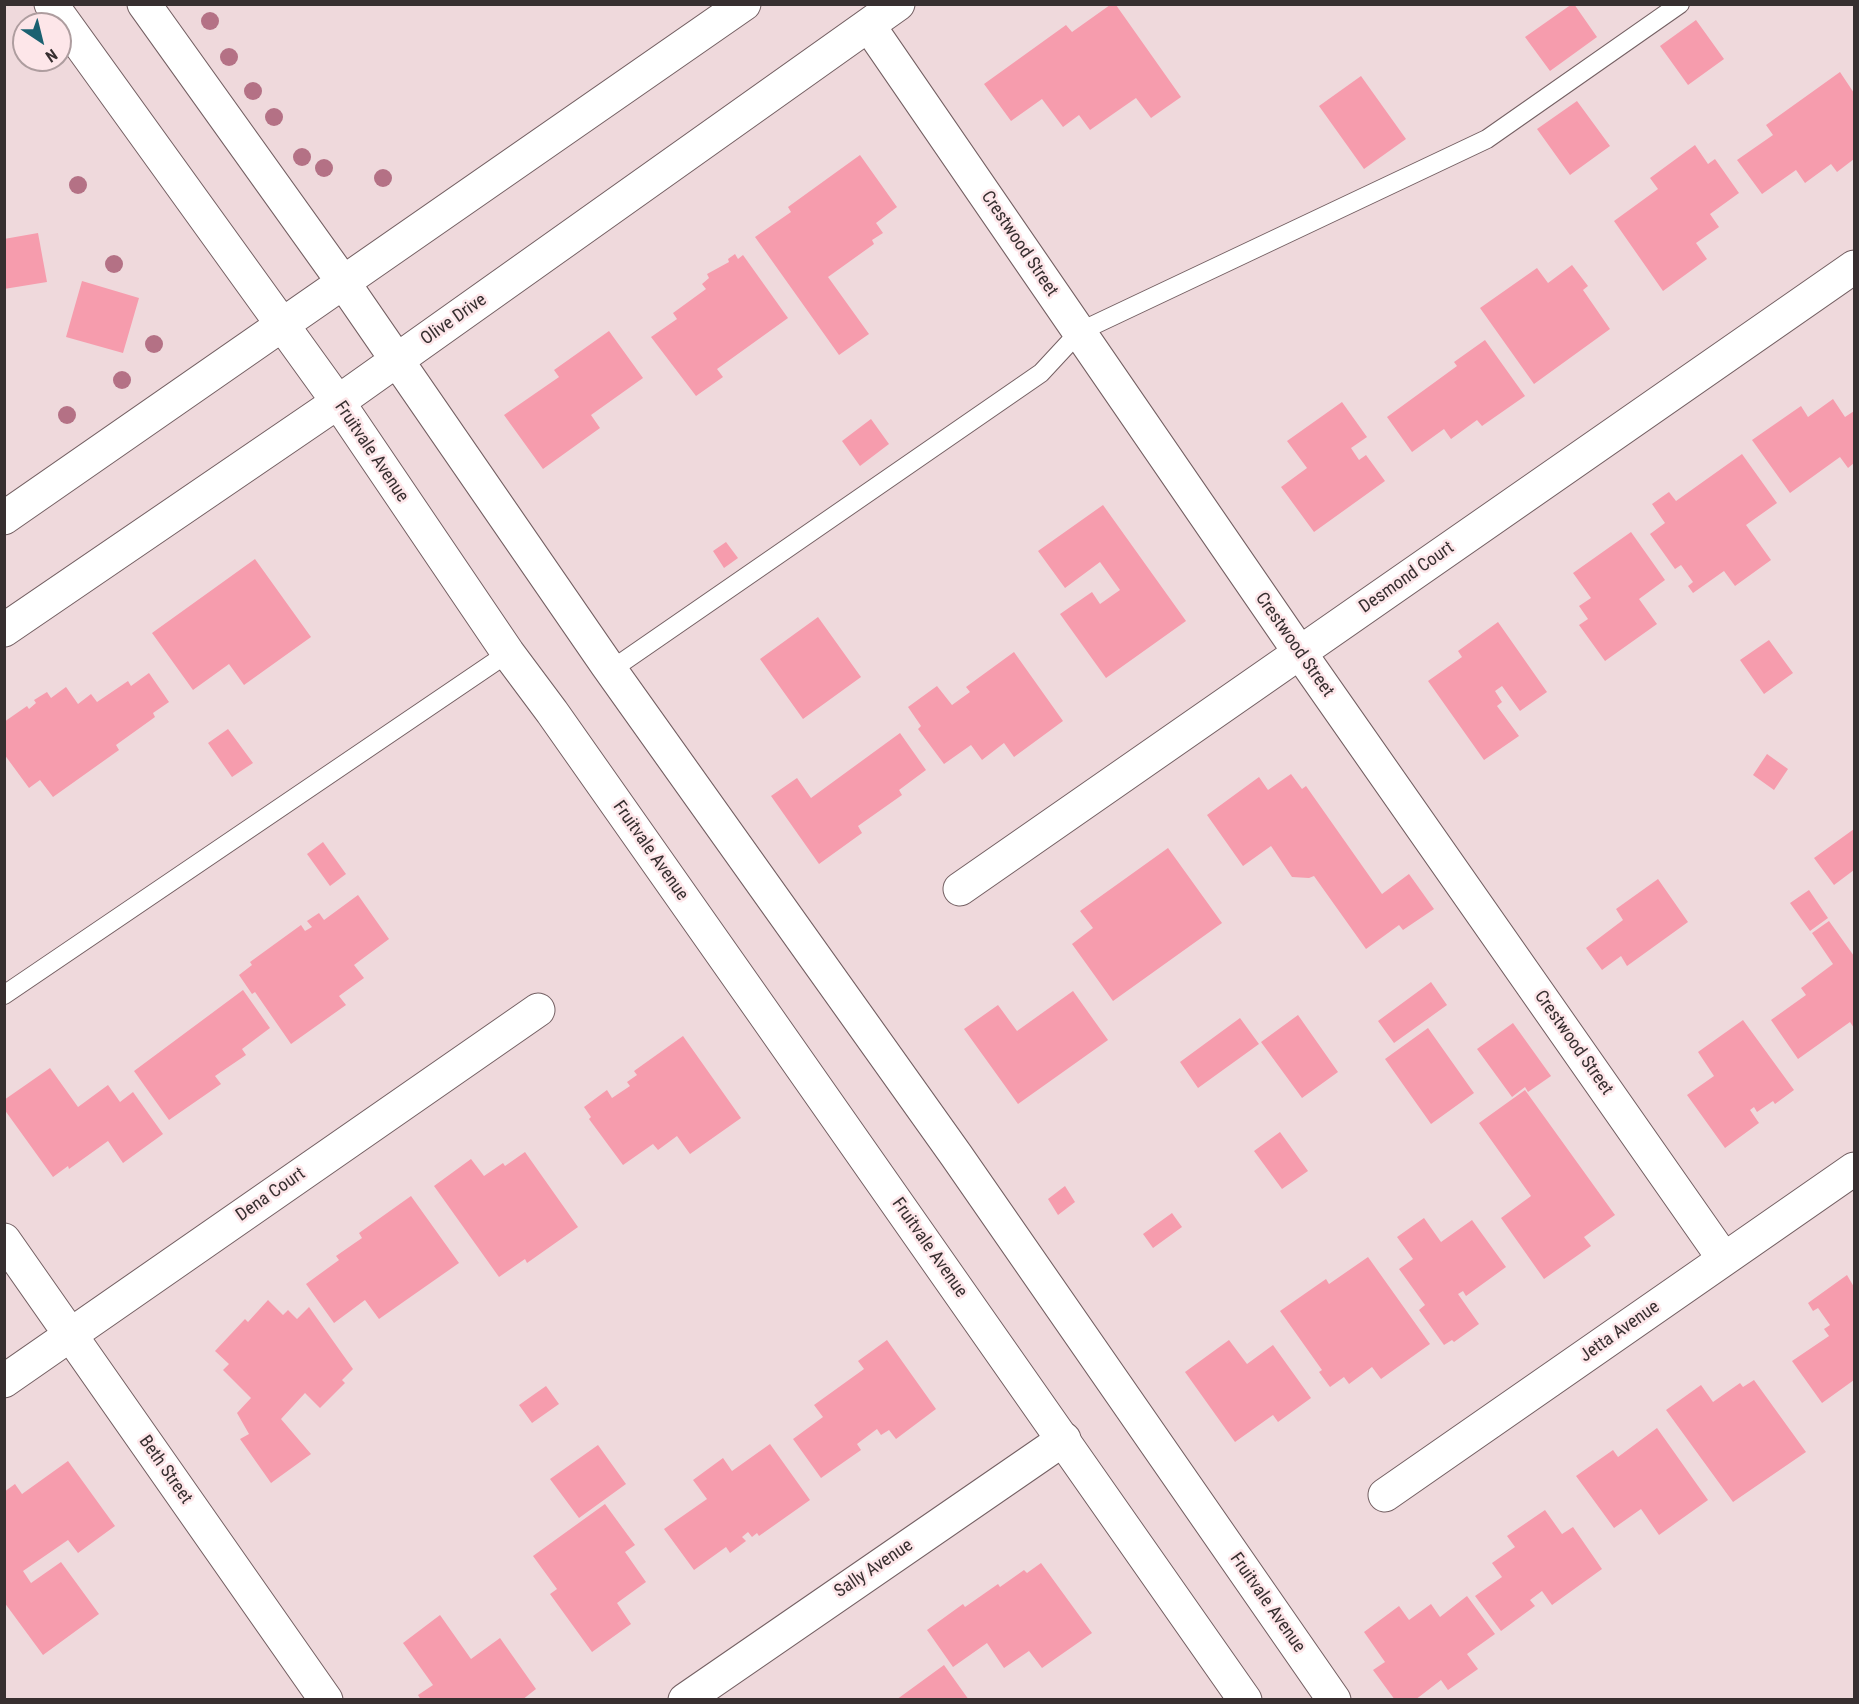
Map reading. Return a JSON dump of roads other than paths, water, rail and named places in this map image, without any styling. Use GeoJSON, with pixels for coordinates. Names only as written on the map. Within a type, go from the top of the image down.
{"type":"FeatureCollection","features":[{"type":"Feature","properties":{"kind":"main road","name":"Fruitvale Avenue"},"geometry":{"type":"LineString","coordinates":[[51,4],[338,402],[508,653],[1064,1439],[1245,1700]]}},
{"type":"Feature","properties":{"kind":"main road","name":"Fruitvale Avenue"},"geometry":{"type":"LineString","coordinates":[[144,4],[398,360],[611,670],[962,1165],[1334,1700]]}},
{"type":"Feature","properties":{"kind":"main road"},"geometry":{"type":"LineString","coordinates":[[4,518],[744,4]]}},
{"type":"Feature","properties":{"kind":"main road","name":"Olive Drive"},"geometry":{"type":"LineString","coordinates":[[4,630],[398,360],[898,4]]}},
{"type":"Feature","properties":{"kind":"main road","name":"Crestwood Street"},"geometry":{"type":"LineString","coordinates":[[869,26],[1299,653],[1724,1259]]}},
{"type":"Feature","properties":{"kind":"main road","name":"Desmond Court"},"geometry":{"type":"LineString","coordinates":[[960,889],[1854,267]]}},
{"type":"Feature","properties":{"kind":"main road","name":"Dena Court"},"geometry":{"type":"LineString","coordinates":[[4,1381],[538,1010]]}},
{"type":"Feature","properties":{"kind":"main road","name":"Jetta Avenue"},"geometry":{"type":"LineString","coordinates":[[1385,1495],[1854,1168]]}},
{"type":"Feature","properties":{"kind":"main road","name":"Beth Street"},"geometry":{"type":"LineString","coordinates":[[4,1240],[326,1700]]}},
{"type":"Feature","properties":{"kind":"main road","name":"Sally Avenue"},"geometry":{"type":"LineString","coordinates":[[685,1700],[1064,1439]]}},
{"type":"Feature","properties":{"kind":"lane"},"geometry":{"type":"LineString","coordinates":[[611,670],[1041,373],[1079,332],[1487,138],[1680,4]]}},
{"type":"Feature","properties":{"kind":"lane"},"geometry":{"type":"LineString","coordinates":[[4,995],[508,653]]}}]}
